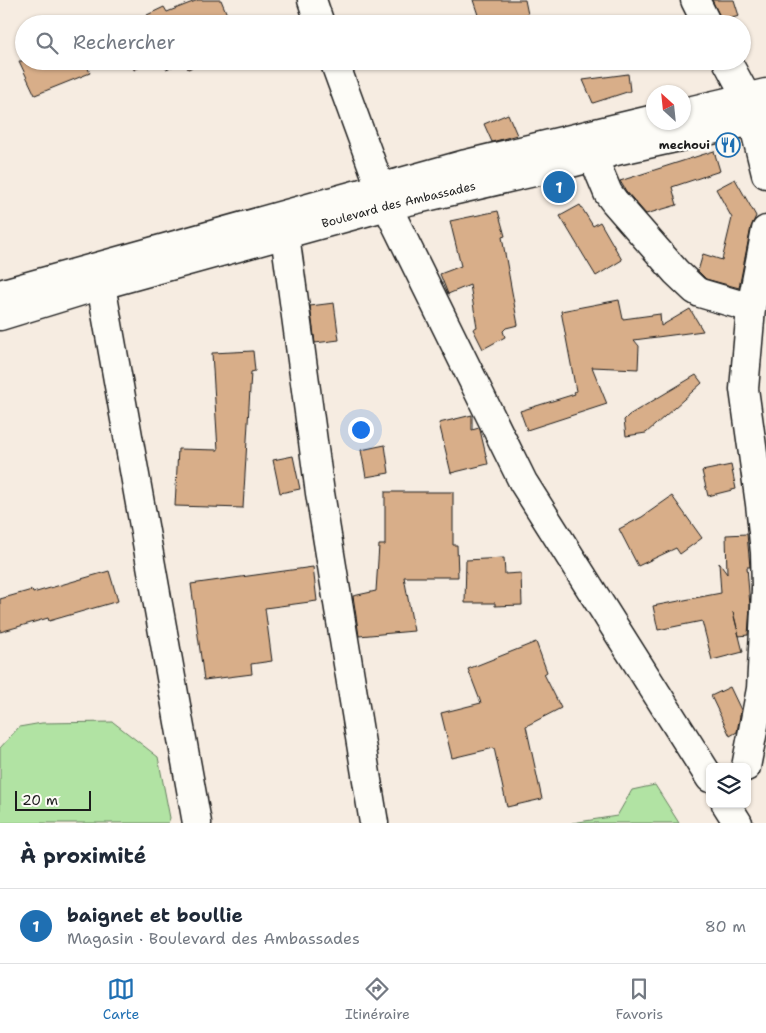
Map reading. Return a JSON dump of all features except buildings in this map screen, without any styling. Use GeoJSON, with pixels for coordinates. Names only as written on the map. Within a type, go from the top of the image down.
{"type":"FeatureCollection","features":[{"type":"Feature","properties":{"kind":"street"},"geometry":{"type":"LineString","coordinates":[[312,0],[317,15]]}},
{"type":"Feature","properties":{"kind":"street"},"geometry":{"type":"LineString","coordinates":[[695,0],[703,15]]}},
{"type":"Feature","properties":{"kind":"street"},"geometry":{"type":"LineString","coordinates":[[337,70],[383,197],[523,482],[706,772]]}},
{"type":"Feature","properties":{"kind":"street"},"geometry":{"type":"LineString","coordinates":[[733,70],[758,107],[766,174]]}},
{"type":"Feature","properties":{"kind":"street"},"geometry":{"type":"LineString","coordinates":[[691,112],[758,107]]}},
{"type":"Feature","properties":{"kind":"street","name":"Boulevard des Ambassades"},"geometry":{"type":"LineString","coordinates":[[34,295],[383,197],[593,157],[758,107]]}},
{"type":"Feature","properties":{"kind":"street","name":"Boulevard des Ambassades"},"geometry":{"type":"LineString","coordinates":[[34,295],[101,286],[286,234],[466,164],[646,121]]}},
{"type":"Feature","properties":{"kind":"street"},"geometry":{"type":"LineString","coordinates":[[593,157],[608,193],[614,202],[676,272],[700,293],[751,308]]}},
{"type":"Feature","properties":{"kind":"street"},"geometry":{"type":"LineString","coordinates":[[747,763],[761,689],[766,588],[765,552],[760,504],[744,389],[751,308],[766,230]]}},
{"type":"Feature","properties":{"kind":"street"},"geometry":{"type":"LineString","coordinates":[[286,234],[320,494],[374,823]]}},
{"type":"Feature","properties":{"kind":"street"},"geometry":{"type":"LineString","coordinates":[[101,286],[197,823]]}},
{"type":"Feature","properties":{"kind":"street"},"geometry":{"type":"LineString","coordinates":[[0,294],[34,295]]}},
{"type":"Feature","properties":{"kind":"street"},"geometry":{"type":"LineString","coordinates":[[0,316],[34,295]]}},
{"type":"Feature","properties":{"kind":"green space"},"geometry":{"type":"Polygon","coordinates":[[[113,722],[158,757],[170,818],[168,823],[0,823],[0,748],[19,727],[42,723],[113,722]]]}},
{"type":"Feature","properties":{"kind":"green space"},"geometry":{"type":"Polygon","coordinates":[[[655,785],[679,823],[572,823],[617,816],[632,790],[655,785]]]}},
{"type":"Feature","properties":{"kind":"place","name":"mechoui"},"geometry":{"type":"Point","coordinates":[728,145]}},
{"type":"Feature","properties":{"kind":"place","name":"baignet et boullie"},"geometry":{"type":"Point","coordinates":[559,187]}}]}
